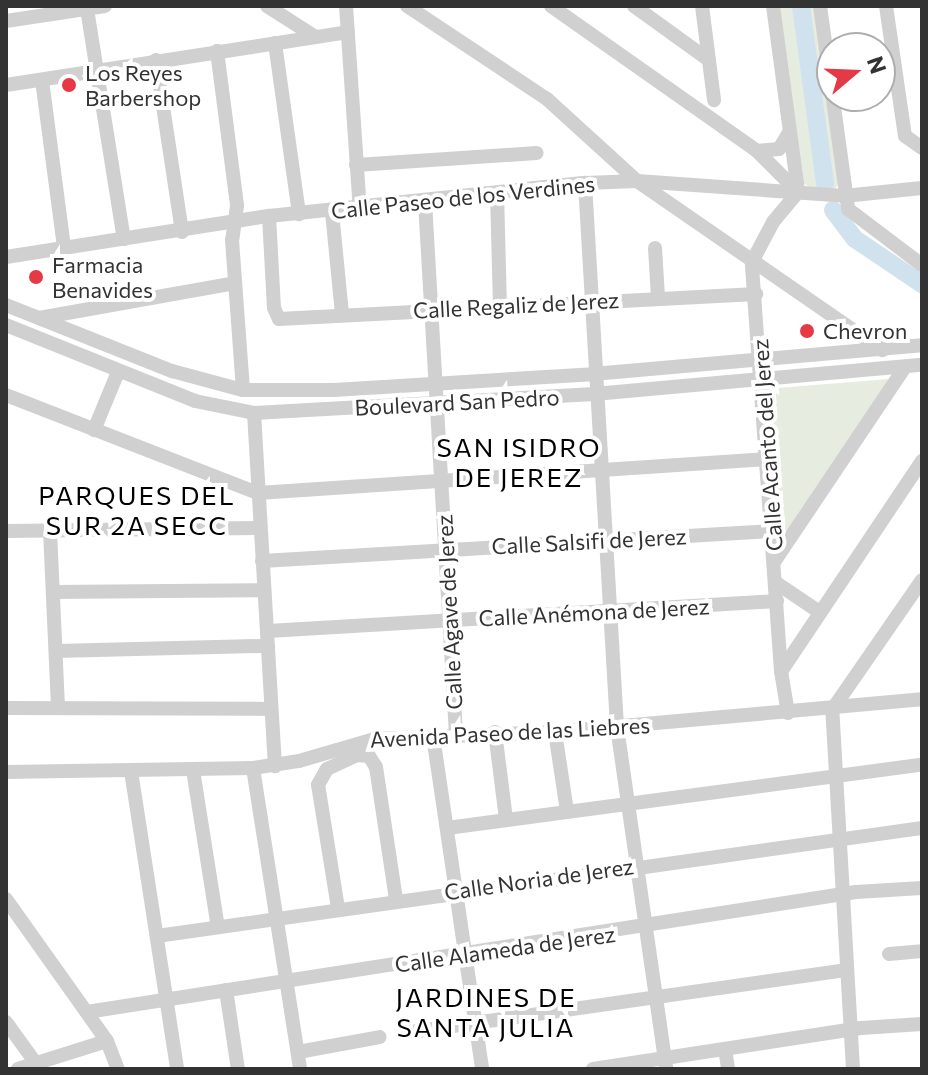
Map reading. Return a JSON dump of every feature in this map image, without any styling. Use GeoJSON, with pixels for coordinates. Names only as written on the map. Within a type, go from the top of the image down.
{"type":"FeatureCollection","features":[{"type":"Feature","properties":{"kind":"street"},"geometry":{"type":"LineString","coordinates":[[6,21],[49,10],[105,6]]}},
{"type":"Feature","properties":{"kind":"street"},"geometry":{"type":"LineString","coordinates":[[267,6],[314,36]]}},
{"type":"Feature","properties":{"kind":"street"},"geometry":{"type":"LineString","coordinates":[[346,6],[360,209]]}},
{"type":"Feature","properties":{"kind":"street"},"geometry":{"type":"LineString","coordinates":[[407,6],[547,99],[637,181],[922,377]]}},
{"type":"Feature","properties":{"kind":"street"},"geometry":{"type":"LineString","coordinates":[[551,6],[567,12],[757,151],[798,192]]}},
{"type":"Feature","properties":{"kind":"street"},"geometry":{"type":"LineString","coordinates":[[634,6],[709,60]]}},
{"type":"Feature","properties":{"kind":"street"},"geometry":{"type":"LineString","coordinates":[[702,6],[714,100]]}},
{"type":"Feature","properties":{"kind":"street"},"geometry":{"type":"LineString","coordinates":[[752,262],[768,229],[798,192],[773,6]]}},
{"type":"Feature","properties":{"kind":"street"},"geometry":{"type":"LineString","coordinates":[[820,6],[839,196],[856,220],[922,265]]}},
{"type":"Feature","properties":{"kind":"street"},"geometry":{"type":"LineString","coordinates":[[886,6],[905,136],[922,148]]}},
{"type":"Feature","properties":{"kind":"street"},"geometry":{"type":"LineString","coordinates":[[87,9],[124,239]]}},
{"type":"Feature","properties":{"kind":"street"},"geometry":{"type":"LineString","coordinates":[[6,85],[348,32]]}},
{"type":"Feature","properties":{"kind":"street"},"geometry":{"type":"LineString","coordinates":[[275,43],[299,214]]}},
{"type":"Feature","properties":{"kind":"street"},"geometry":{"type":"LineString","coordinates":[[217,51],[235,224],[235,283],[243,390]]}},
{"type":"Feature","properties":{"kind":"street"},"geometry":{"type":"LineString","coordinates":[[156,60],[182,232]]}},
{"type":"Feature","properties":{"kind":"street"},"geometry":{"type":"LineString","coordinates":[[42,80],[64,247]]}},
{"type":"Feature","properties":{"kind":"street"},"geometry":{"type":"LineString","coordinates":[[757,151],[779,149],[790,131]]}},
{"type":"Feature","properties":{"kind":"street"},"geometry":{"type":"LineString","coordinates":[[356,165],[537,153]]}},
{"type":"Feature","properties":{"kind":"street","name":"Calle Paseo de los Verdines"},"geometry":{"type":"LineString","coordinates":[[6,257],[235,224],[269,216],[332,212],[585,183],[637,181],[839,196],[922,188]]}},
{"type":"Feature","properties":{"kind":"street"},"geometry":{"type":"LineString","coordinates":[[585,183],[594,394],[617,727],[665,1063]]}},
{"type":"Feature","properties":{"kind":"street"},"geometry":{"type":"LineString","coordinates":[[497,193],[500,306]]}},
{"type":"Feature","properties":{"kind":"street","name":"Calle Agave de Jerez"},"geometry":{"type":"LineString","coordinates":[[425,202],[456,735]]}},
{"type":"Feature","properties":{"kind":"street"},"geometry":{"type":"LineString","coordinates":[[332,212],[342,314]]}},
{"type":"Feature","properties":{"kind":"street","name":"Calle Regaliz de Jerez"},"geometry":{"type":"LineString","coordinates":[[269,216],[276,317],[756,294]]}},
{"type":"Feature","properties":{"kind":"street"},"geometry":{"type":"LineString","coordinates":[[655,248],[658,297]]}},
{"type":"Feature","properties":{"kind":"street","name":"Calle Acanto del Jerez"},"geometry":{"type":"LineString","coordinates":[[752,262],[769,459],[781,671],[788,713]]}},
{"type":"Feature","properties":{"kind":"street"},"geometry":{"type":"LineString","coordinates":[[38,318],[235,283]]}},
{"type":"Feature","properties":{"kind":"street","name":"Boulevard San Pedro"},"geometry":{"type":"LineString","coordinates":[[6,305],[172,371],[243,390],[593,374],[922,345]]}},
{"type":"Feature","properties":{"kind":"street","name":"Boulevard San Pedro"},"geometry":{"type":"LineString","coordinates":[[6,325],[195,401],[254,413],[594,394],[922,365]]}},
{"type":"Feature","properties":{"kind":"street"},"geometry":{"type":"LineString","coordinates":[[774,563],[905,367]]}},
{"type":"Feature","properties":{"kind":"street"},"geometry":{"type":"LineString","coordinates":[[94,430],[118,372]]}},
{"type":"Feature","properties":{"kind":"street"},"geometry":{"type":"LineString","coordinates":[[6,395],[258,493],[441,478],[769,459]]}},
{"type":"Feature","properties":{"kind":"street"},"geometry":{"type":"LineString","coordinates":[[254,413],[275,766]]}},
{"type":"Feature","properties":{"kind":"street"},"geometry":{"type":"LineString","coordinates":[[781,671],[818,611],[922,461]]}},
{"type":"Feature","properties":{"kind":"street"},"geometry":{"type":"LineString","coordinates":[[6,531],[260,528]]}},
{"type":"Feature","properties":{"kind":"street"},"geometry":{"type":"LineString","coordinates":[[50,531],[58,708]]}},
{"type":"Feature","properties":{"kind":"street","name":"Calle Salsifi de Jerez"},"geometry":{"type":"LineString","coordinates":[[262,561],[773,531]]}},
{"type":"Feature","properties":{"kind":"street"},"geometry":{"type":"LineString","coordinates":[[853,1069],[832,710],[922,580]]}},
{"type":"Feature","properties":{"kind":"street"},"geometry":{"type":"LineString","coordinates":[[775,582],[818,611]]}},
{"type":"Feature","properties":{"kind":"street"},"geometry":{"type":"LineString","coordinates":[[53,592],[264,590]]}},
{"type":"Feature","properties":{"kind":"street","name":"Calle Anémona de Jerez"},"geometry":{"type":"LineString","coordinates":[[56,651],[268,639],[449,620],[777,601]]}},
{"type":"Feature","properties":{"kind":"street","name":"Avenida Paseo de las Liebres"},"geometry":{"type":"LineString","coordinates":[[6,772],[253,768],[275,766],[361,740],[495,732],[555,732],[832,710],[922,699]]}},
{"type":"Feature","properties":{"kind":"street"},"geometry":{"type":"LineString","coordinates":[[6,708],[270,709]]}},
{"type":"Feature","properties":{"kind":"street"},"geometry":{"type":"LineString","coordinates":[[495,732],[506,819]]}},
{"type":"Feature","properties":{"kind":"street"},"geometry":{"type":"LineString","coordinates":[[555,732],[567,811]]}},
{"type":"Feature","properties":{"kind":"street"},"geometry":{"type":"LineString","coordinates":[[433,736],[482,1069]]}},
{"type":"Feature","properties":{"kind":"street"},"geometry":{"type":"LineString","coordinates":[[338,908],[318,785],[327,769],[357,755],[369,756],[376,767],[396,899]]}},
{"type":"Feature","properties":{"kind":"street"},"geometry":{"type":"LineString","coordinates":[[447,828],[834,774],[922,765]]}},
{"type":"Feature","properties":{"kind":"street"},"geometry":{"type":"LineString","coordinates":[[253,768],[300,1069]]}},
{"type":"Feature","properties":{"kind":"street"},"geometry":{"type":"LineString","coordinates":[[193,770],[218,927]]}},
{"type":"Feature","properties":{"kind":"street"},"geometry":{"type":"LineString","coordinates":[[131,771],[177,1069]]}},
{"type":"Feature","properties":{"kind":"street","name":"Calle Noria de Jerez"},"geometry":{"type":"LineString","coordinates":[[157,936],[837,836],[922,828]]}},
{"type":"Feature","properties":{"kind":"street","name":"Calle Alameda de Jerez"},"geometry":{"type":"LineString","coordinates":[[87,1012],[922,888]]}},
{"type":"Feature","properties":{"kind":"street"},"geometry":{"type":"LineString","coordinates":[[6,899],[107,1041],[118,1069]]}},
{"type":"Feature","properties":{"kind":"street"},"geometry":{"type":"LineString","coordinates":[[889,954],[922,951]]}},
{"type":"Feature","properties":{"kind":"street"},"geometry":{"type":"LineString","coordinates":[[404,1033],[846,970]]}},
{"type":"Feature","properties":{"kind":"street"},"geometry":{"type":"LineString","coordinates":[[226,990],[238,1069]]}},
{"type":"Feature","properties":{"kind":"street"},"geometry":{"type":"LineString","coordinates":[[6,1022],[39,1066]]}},
{"type":"Feature","properties":{"kind":"street"},"geometry":{"type":"LineString","coordinates":[[600,1068],[665,1063],[725,1049],[850,1029],[922,1024]]}},
{"type":"Feature","properties":{"kind":"street"},"geometry":{"type":"LineString","coordinates":[[298,1052],[380,1037]]}},
{"type":"Feature","properties":{"kind":"street"},"geometry":{"type":"LineString","coordinates":[[18,1069],[39,1066],[107,1041]]}},
{"type":"Feature","properties":{"kind":"street"},"geometry":{"type":"LineString","coordinates":[[725,1049],[728,1069]]}},
{"type":"Feature","properties":{"kind":"shaded area"},"geometry":{"type":"Polygon","coordinates":[[[777,6],[814,6],[818,32],[816,112],[829,112],[839,184],[833,191],[814,190],[803,183],[777,6]]]}},
{"type":"Feature","properties":{"kind":"shaded area"},"geometry":{"type":"Polygon","coordinates":[[[889,379],[775,552],[765,389],[889,379]]]}},
{"type":"Feature","properties":{"kind":"waterway"},"geometry":{"type":"LineString","coordinates":[[801,6],[825,183]]}},
{"type":"Feature","properties":{"kind":"waterway"},"geometry":{"type":"LineString","coordinates":[[833,210],[855,239],[922,284]]}},
{"type":"Feature","properties":{"kind":"place","name":"Los Reyes Barbershop"},"geometry":{"type":"Point","coordinates":[69,85]}},
{"type":"Feature","properties":{"kind":"place","name":"Farmacia Benavides"},"geometry":{"type":"Point","coordinates":[36,277]}},
{"type":"Feature","properties":{"kind":"place","name":"Chevron"},"geometry":{"type":"Point","coordinates":[807,331]}},
{"type":"Feature","properties":{"kind":"district","name":"SAN ISIDRO DE JEREZ"},"geometry":{"type":"Point","coordinates":[519,462]}},
{"type":"Feature","properties":{"kind":"district","name":"PARQUES DEL SUR 2A SECC"},"geometry":{"type":"Point","coordinates":[137,510]}},
{"type":"Feature","properties":{"kind":"district","name":"JARDINES DE SANTA JULIA"},"geometry":{"type":"Point","coordinates":[486,1012]}}]}
